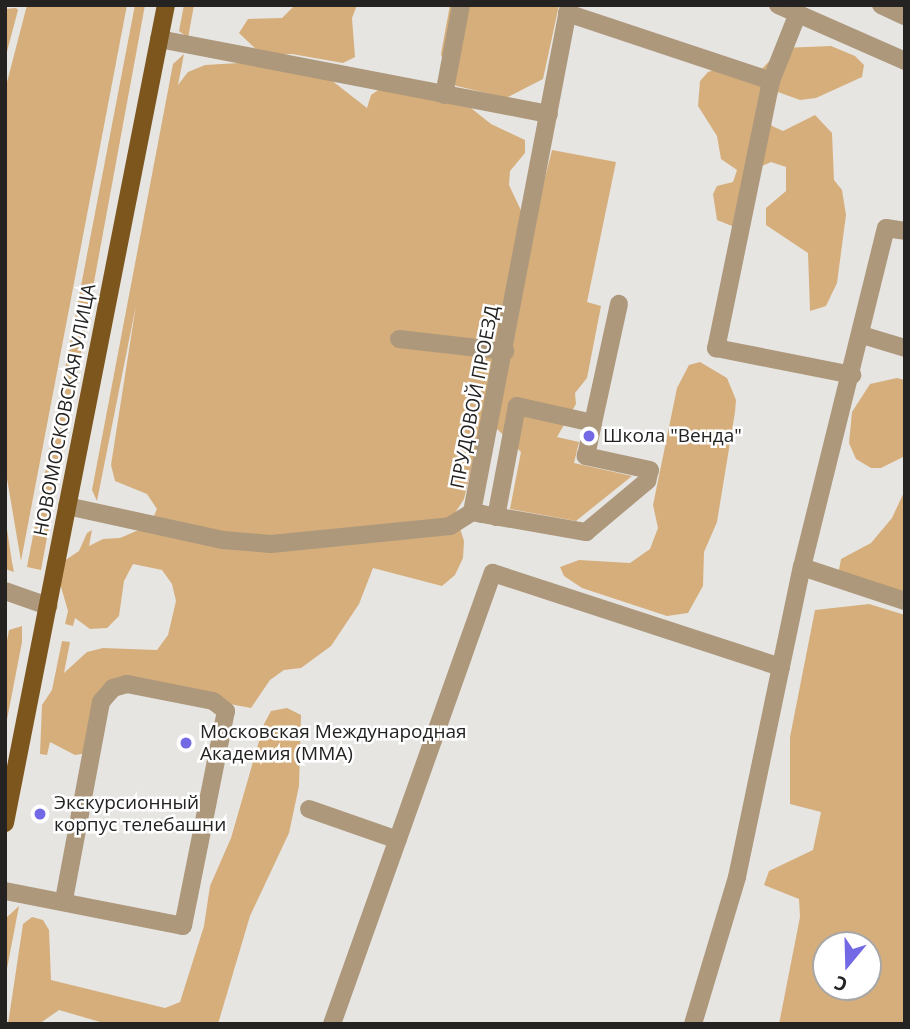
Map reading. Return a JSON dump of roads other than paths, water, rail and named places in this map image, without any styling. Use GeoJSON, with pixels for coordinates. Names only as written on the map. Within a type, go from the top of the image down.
{"type":"FeatureCollection","features":[{"type":"Feature","properties":{"kind":"main road","name":"НОВОМОСКОВСКАЯ УЛИЦА"},"geometry":{"type":"LineString","coordinates":[[5,823],[166,5]]}},
{"type":"Feature","properties":{"kind":"street"},"geometry":{"type":"LineString","coordinates":[[444,95],[461,5]]}},
{"type":"Feature","properties":{"kind":"street"},"geometry":{"type":"LineString","coordinates":[[778,5],[905,61]]}},
{"type":"Feature","properties":{"kind":"street"},"geometry":{"type":"LineString","coordinates":[[881,5],[905,16]]}},
{"type":"Feature","properties":{"kind":"street"},"geometry":{"type":"LineString","coordinates":[[568,9],[771,81]]}},
{"type":"Feature","properties":{"kind":"street","name":"ПРУДОВОЙ ПРОЕЗД"},"geometry":{"type":"LineString","coordinates":[[67,506],[223,540],[271,544],[450,526],[472,512],[505,351],[568,9]]}},
{"type":"Feature","properties":{"kind":"street"},"geometry":{"type":"LineString","coordinates":[[798,13],[771,81],[716,348],[852,375]]}},
{"type":"Feature","properties":{"kind":"street"},"geometry":{"type":"LineString","coordinates":[[159,39],[549,114]]}},
{"type":"Feature","properties":{"kind":"street"},"geometry":{"type":"LineString","coordinates":[[693,1024],[737,877],[802,567],[862,335],[886,228],[905,231]]}},
{"type":"Feature","properties":{"kind":"street"},"geometry":{"type":"LineString","coordinates":[[472,512],[586,532],[647,481],[650,470],[586,456],[619,304]]}},
{"type":"Feature","properties":{"kind":"street"},"geometry":{"type":"LineString","coordinates":[[862,335],[905,348]]}},
{"type":"Feature","properties":{"kind":"street"},"geometry":{"type":"LineString","coordinates":[[400,338],[505,351]]}},
{"type":"Feature","properties":{"kind":"street"},"geometry":{"type":"LineString","coordinates":[[496,517],[517,406],[593,423]]}},
{"type":"Feature","properties":{"kind":"street"},"geometry":{"type":"LineString","coordinates":[[802,567],[905,601]]}},
{"type":"Feature","properties":{"kind":"street"},"geometry":{"type":"LineString","coordinates":[[332,1024],[493,573],[781,667]]}},
{"type":"Feature","properties":{"kind":"street"},"geometry":{"type":"LineString","coordinates":[[5,591],[48,606]]}},
{"type":"Feature","properties":{"kind":"street"},"geometry":{"type":"LineString","coordinates":[[5,891],[64,900],[183,926],[226,711],[213,702],[139,686],[113,688],[101,702],[64,900]]}},
{"type":"Feature","properties":{"kind":"street"},"geometry":{"type":"LineString","coordinates":[[309,809],[398,840]]}},
{"type":"Feature","properties":{"kind":"place","name":"Школа \"Венда\""},"geometry":{"type":"Point","coordinates":[589,436]}},
{"type":"Feature","properties":{"kind":"place","name":"Московская Международная Академия (ММА)"},"geometry":{"type":"Point","coordinates":[186,743]}},
{"type":"Feature","properties":{"kind":"place","name":"Экскурсионный корпус телебашни"},"geometry":{"type":"Point","coordinates":[40,814]}}]}
